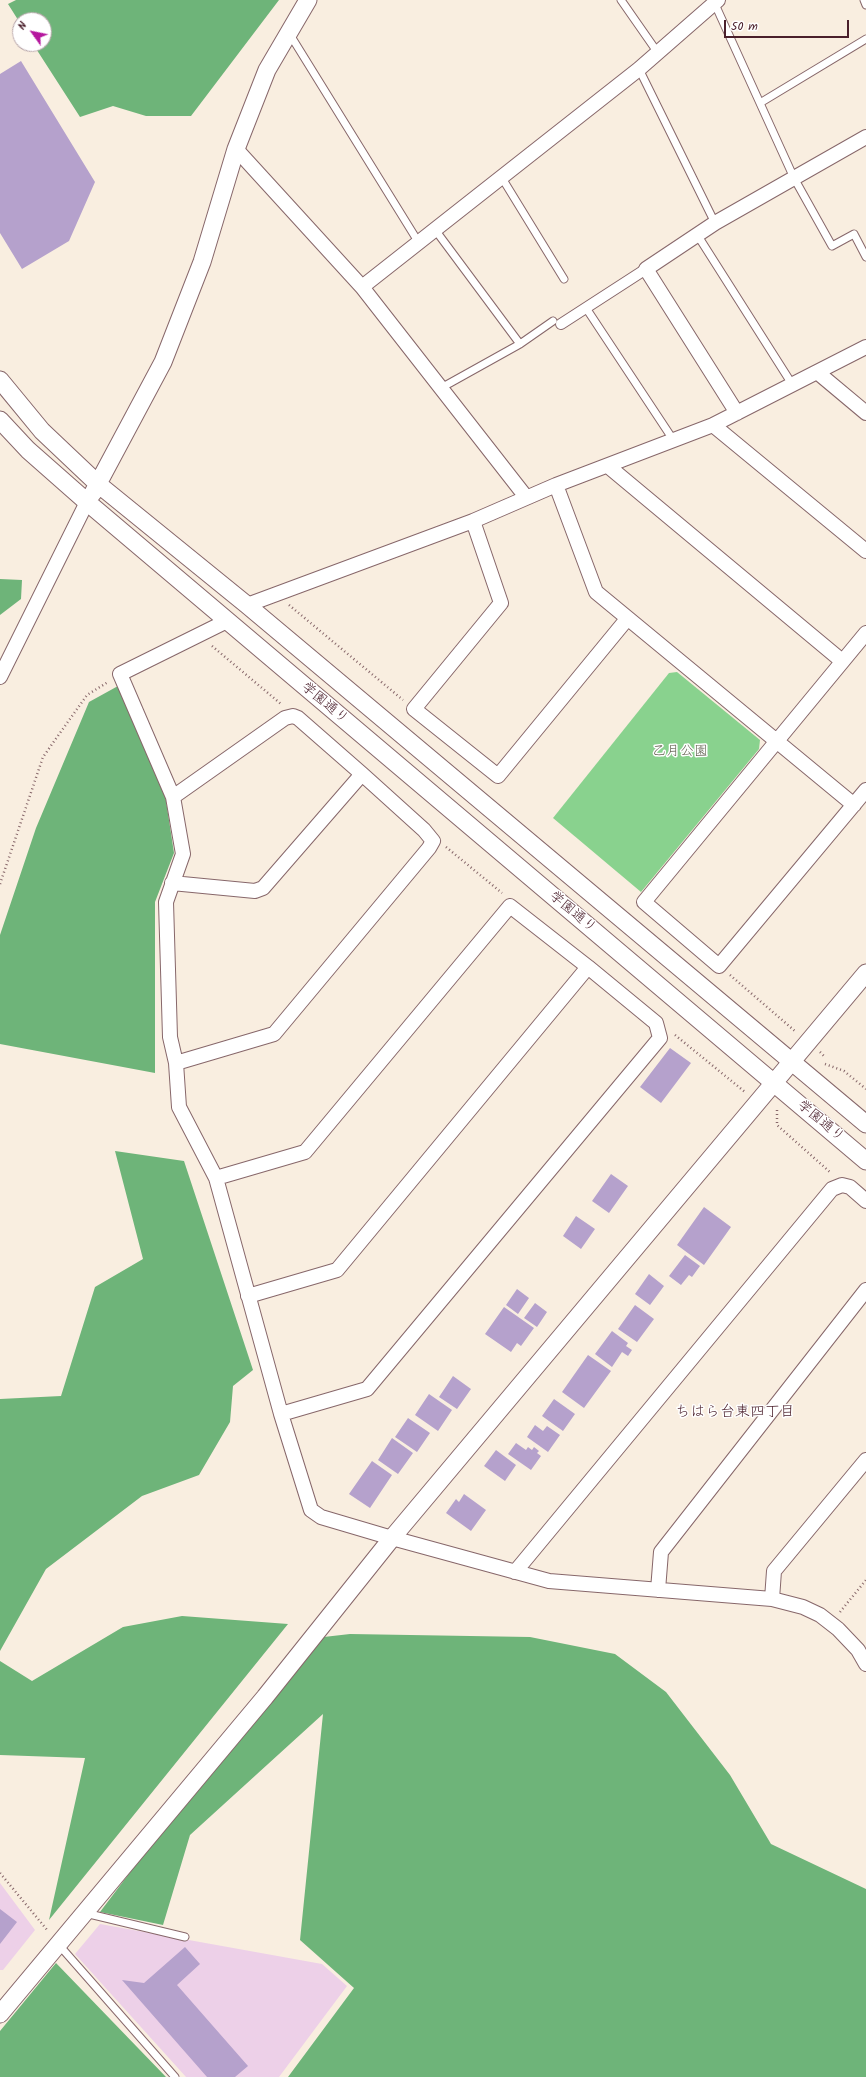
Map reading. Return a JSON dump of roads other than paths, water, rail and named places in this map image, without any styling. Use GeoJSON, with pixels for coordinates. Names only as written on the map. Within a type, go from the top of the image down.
{"type":"FeatureCollection","features":[{"type":"Feature","properties":{"kind":"street"},"geometry":{"type":"LineString","coordinates":[[0,677],[88,502],[162,362],[202,262],[236,149],[267,70],[308,0]]}},
{"type":"Feature","properties":{"kind":"street"},"geometry":{"type":"LineString","coordinates":[[362,287],[436,231],[640,69],[715,1]]}},
{"type":"Feature","properties":{"kind":"street"},"geometry":{"type":"LineString","coordinates":[[557,322],[586,308],[698,236],[715,223],[866,137]]}},
{"type":"Feature","properties":{"kind":"street"},"geometry":{"type":"LineString","coordinates":[[236,149],[362,287],[526,497]]}},
{"type":"Feature","properties":{"kind":"street"},"geometry":{"type":"LineString","coordinates":[[646,269],[736,413]]}},
{"type":"Feature","properties":{"kind":"street"},"geometry":{"type":"LineString","coordinates":[[247,606],[473,521],[556,485],[674,441],[736,413],[866,348]]}},
{"type":"Feature","properties":{"kind":"street"},"geometry":{"type":"LineString","coordinates":[[817,372],[866,412]]}},
{"type":"Feature","properties":{"kind":"street","name":"学園通り"},"geometry":{"type":"LineString","coordinates":[[0,380],[42,431],[98,484],[305,654],[866,1124]]}},
{"type":"Feature","properties":{"kind":"street","name":"学園通り"},"geometry":{"type":"LineString","coordinates":[[0,420],[28,450],[278,665],[866,1161]]}},
{"type":"Feature","properties":{"kind":"street"},"geometry":{"type":"LineString","coordinates":[[713,424],[866,551]]}},
{"type":"Feature","properties":{"kind":"street"},"geometry":{"type":"LineString","coordinates":[[608,466],[842,661]]}},
{"type":"Feature","properties":{"kind":"street"},"geometry":{"type":"LineString","coordinates":[[556,485],[596,592],[854,804]]}},
{"type":"Feature","properties":{"kind":"street"},"geometry":{"type":"LineString","coordinates":[[473,521],[501,604],[414,709],[498,776],[627,619]]}},
{"type":"Feature","properties":{"kind":"street"},"geometry":{"type":"LineString","coordinates":[[227,621],[120,674],[174,797],[183,854],[166,902],[170,1037],[176,1063],[179,1106],[216,1178],[281,1414],[311,1510],[320,1517],[549,1581],[772,1599],[803,1607],[820,1615],[831,1623],[858,1650],[866,1664]]}},
{"type":"Feature","properties":{"kind":"street"},"geometry":{"type":"LineString","coordinates":[[866,633],[644,902],[719,966],[866,790]]}},
{"type":"Feature","properties":{"kind":"street"},"geometry":{"type":"LineString","coordinates":[[174,797],[285,718],[292,716],[298,718],[362,774],[424,830],[433,841],[429,848],[274,1034],[176,1063]]}},
{"type":"Feature","properties":{"kind":"street"},"geometry":{"type":"LineString","coordinates":[[172,883],[255,891],[263,888],[269,883],[362,774]]}},
{"type":"Feature","properties":{"kind":"street"},"geometry":{"type":"LineString","coordinates":[[216,1178],[305,1152],[510,906],[656,1023],[660,1038],[367,1389],[281,1414]]}},
{"type":"Feature","properties":{"kind":"street"},"geometry":{"type":"LineString","coordinates":[[248,1296],[337,1270],[588,967]]}},
{"type":"Feature","properties":{"kind":"street"},"geometry":{"type":"LineString","coordinates":[[0,2014],[265,1697],[392,1538],[793,1062],[866,973]]}},
{"type":"Feature","properties":{"kind":"street"},"geometry":{"type":"LineString","coordinates":[[514,1572],[832,1189],[842,1185],[850,1187],[866,1201]]}},
{"type":"Feature","properties":{"kind":"street"},"geometry":{"type":"LineString","coordinates":[[658,1590],[661,1552],[866,1290]]}},
{"type":"Feature","properties":{"kind":"street"},"geometry":{"type":"LineString","coordinates":[[772,1599],[774,1571],[866,1460]]}},
{"type":"Feature","properties":{"kind":"lane"},"geometry":{"type":"LineString","coordinates":[[621,0],[658,53]]}},
{"type":"Feature","properties":{"kind":"lane"},"geometry":{"type":"LineString","coordinates":[[864,0],[866,5]]}},
{"type":"Feature","properties":{"kind":"lane"},"geometry":{"type":"LineString","coordinates":[[715,1],[794,178],[832,246],[854,234],[866,257]]}},
{"type":"Feature","properties":{"kind":"lane"},"geometry":{"type":"LineString","coordinates":[[288,33],[419,244]]}},
{"type":"Feature","properties":{"kind":"lane"},"geometry":{"type":"LineString","coordinates":[[760,103],[866,39]]}},
{"type":"Feature","properties":{"kind":"lane"},"geometry":{"type":"LineString","coordinates":[[640,69],[715,223]]}},
{"type":"Feature","properties":{"kind":"lane"},"geometry":{"type":"LineString","coordinates":[[502,178],[564,279]]}},
{"type":"Feature","properties":{"kind":"lane"},"geometry":{"type":"LineString","coordinates":[[436,231],[520,344]]}},
{"type":"Feature","properties":{"kind":"lane"},"geometry":{"type":"LineString","coordinates":[[698,236],[792,384]]}},
{"type":"Feature","properties":{"kind":"lane"},"geometry":{"type":"LineString","coordinates":[[586,308],[674,441]]}},
{"type":"Feature","properties":{"kind":"lane"},"geometry":{"type":"LineString","coordinates":[[441,388],[557,322]]}},
{"type":"Feature","properties":{"kind":"lane"},"geometry":{"type":"LineString","coordinates":[[85,1913],[185,1937]]}},
{"type":"Feature","properties":{"kind":"lane"},"geometry":{"type":"LineString","coordinates":[[59,1945],[175,2077]]}},
{"type":"Feature","properties":{"kind":"district","name":"ちはら台東四丁目"},"geometry":{"type":"Point","coordinates":[735,1413]}},
{"type":"Feature","properties":{"kind":"park label","name":"乙月公園"},"geometry":{"type":"Point","coordinates":[680,753]}}]}
